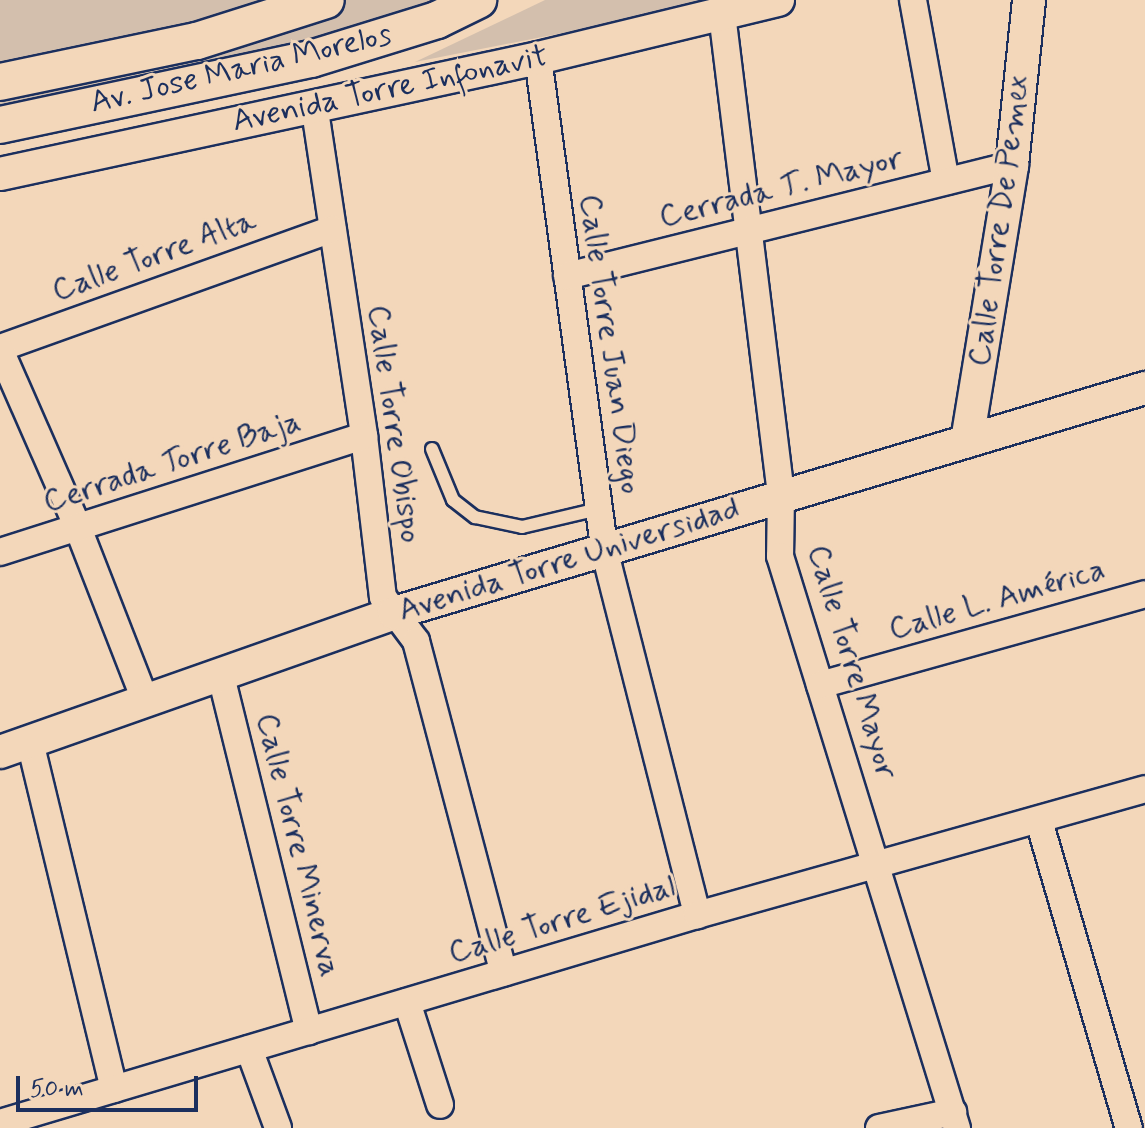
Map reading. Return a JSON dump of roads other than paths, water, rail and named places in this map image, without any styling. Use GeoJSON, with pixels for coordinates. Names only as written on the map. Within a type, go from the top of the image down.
{"type":"FeatureCollection","features":[{"type":"Feature","properties":{"kind":"main road","name":"Av. Jose Maria Morelos"},"geometry":{"type":"LineString","coordinates":[[0,82],[197,41],[326,0]]}},
{"type":"Feature","properties":{"kind":"main road","name":"Av. Jose Maria Morelos"},"geometry":{"type":"LineString","coordinates":[[0,125],[311,59],[437,20],[478,0]]}},
{"type":"Feature","properties":{"kind":"street","name":"Avenida Torre Infonavit"},"geometry":{"type":"LineString","coordinates":[[0,174],[538,58],[778,0]]}},
{"type":"Feature","properties":{"kind":"street"},"geometry":{"type":"LineString","coordinates":[[913,0],[946,181]]}},
{"type":"Feature","properties":{"kind":"street","name":"Calle Torre De Pemex"},"geometry":{"type":"LineString","coordinates":[[967,441],[1012,165],[1029,0]]}},
{"type":"Feature","properties":{"kind":"street","name":"Calle Torre Mayor"},"geometry":{"type":"LineString","coordinates":[[722,14],[752,230],[781,495],[780,556],[879,865],[955,1120]]}},
{"type":"Feature","properties":{"kind":"street","name":"Calle Torre Juan Diego"},"geometry":{"type":"LineString","coordinates":[[538,58],[604,549],[697,915]]}},
{"type":"Feature","properties":{"kind":"street","name":"Calle Torre Obispo"},"geometry":{"type":"LineString","coordinates":[[314,104],[364,436],[383,597],[416,641],[504,973]]}},
{"type":"Feature","properties":{"kind":"street","name":"Cerrada T. Mayor"},"geometry":{"type":"LineString","coordinates":[[567,276],[1012,165]]}},
{"type":"Feature","properties":{"kind":"street","name":"Calle Torre Alta"},"geometry":{"type":"LineString","coordinates":[[0,349],[332,229]]}},
{"type":"Feature","properties":{"kind":"street"},"geometry":{"type":"LineString","coordinates":[[0,349],[78,528],[146,702]]}},
{"type":"Feature","properties":{"kind":"street","name":"Avenida Torre Universidad"},"geometry":{"type":"LineString","coordinates":[[15,747],[394,613],[1145,388]]}},
{"type":"Feature","properties":{"kind":"street","name":"Cerrada Torre Baja"},"geometry":{"type":"LineString","coordinates":[[0,552],[364,436]]}},
{"type":"Feature","properties":{"kind":"street","name":"Calle L. América"},"geometry":{"type":"LineString","coordinates":[[820,685],[1145,594]]}},
{"type":"Feature","properties":{"kind":"street","name":"Calle Torre Minerva"},"geometry":{"type":"LineString","coordinates":[[221,676],[309,1031]]}},
{"type":"Feature","properties":{"kind":"street"},"geometry":{"type":"LineString","coordinates":[[15,747],[114,1089]]}},
{"type":"Feature","properties":{"kind":"street","name":"Calle Torre Ejidal"},"geometry":{"type":"LineString","coordinates":[[0,1123],[697,915],[1145,789]]}},
{"type":"Feature","properties":{"kind":"street"},"geometry":{"type":"LineString","coordinates":[[1039,821],[1129,1128]]}},
{"type":"Feature","properties":{"kind":"street"},"geometry":{"type":"LineString","coordinates":[[407,1002],[440,1105]]}},
{"type":"Feature","properties":{"kind":"street"},"geometry":{"type":"LineString","coordinates":[[249,1049],[278,1128]]}},
{"type":"Feature","properties":{"kind":"street"},"geometry":{"type":"LineString","coordinates":[[879,1128],[955,1120]]}},
{"type":"Feature","properties":{"kind":"lane"},"geometry":{"type":"LineString","coordinates":[[432,449],[453,500],[475,517],[522,527],[598,509]]}}]}
